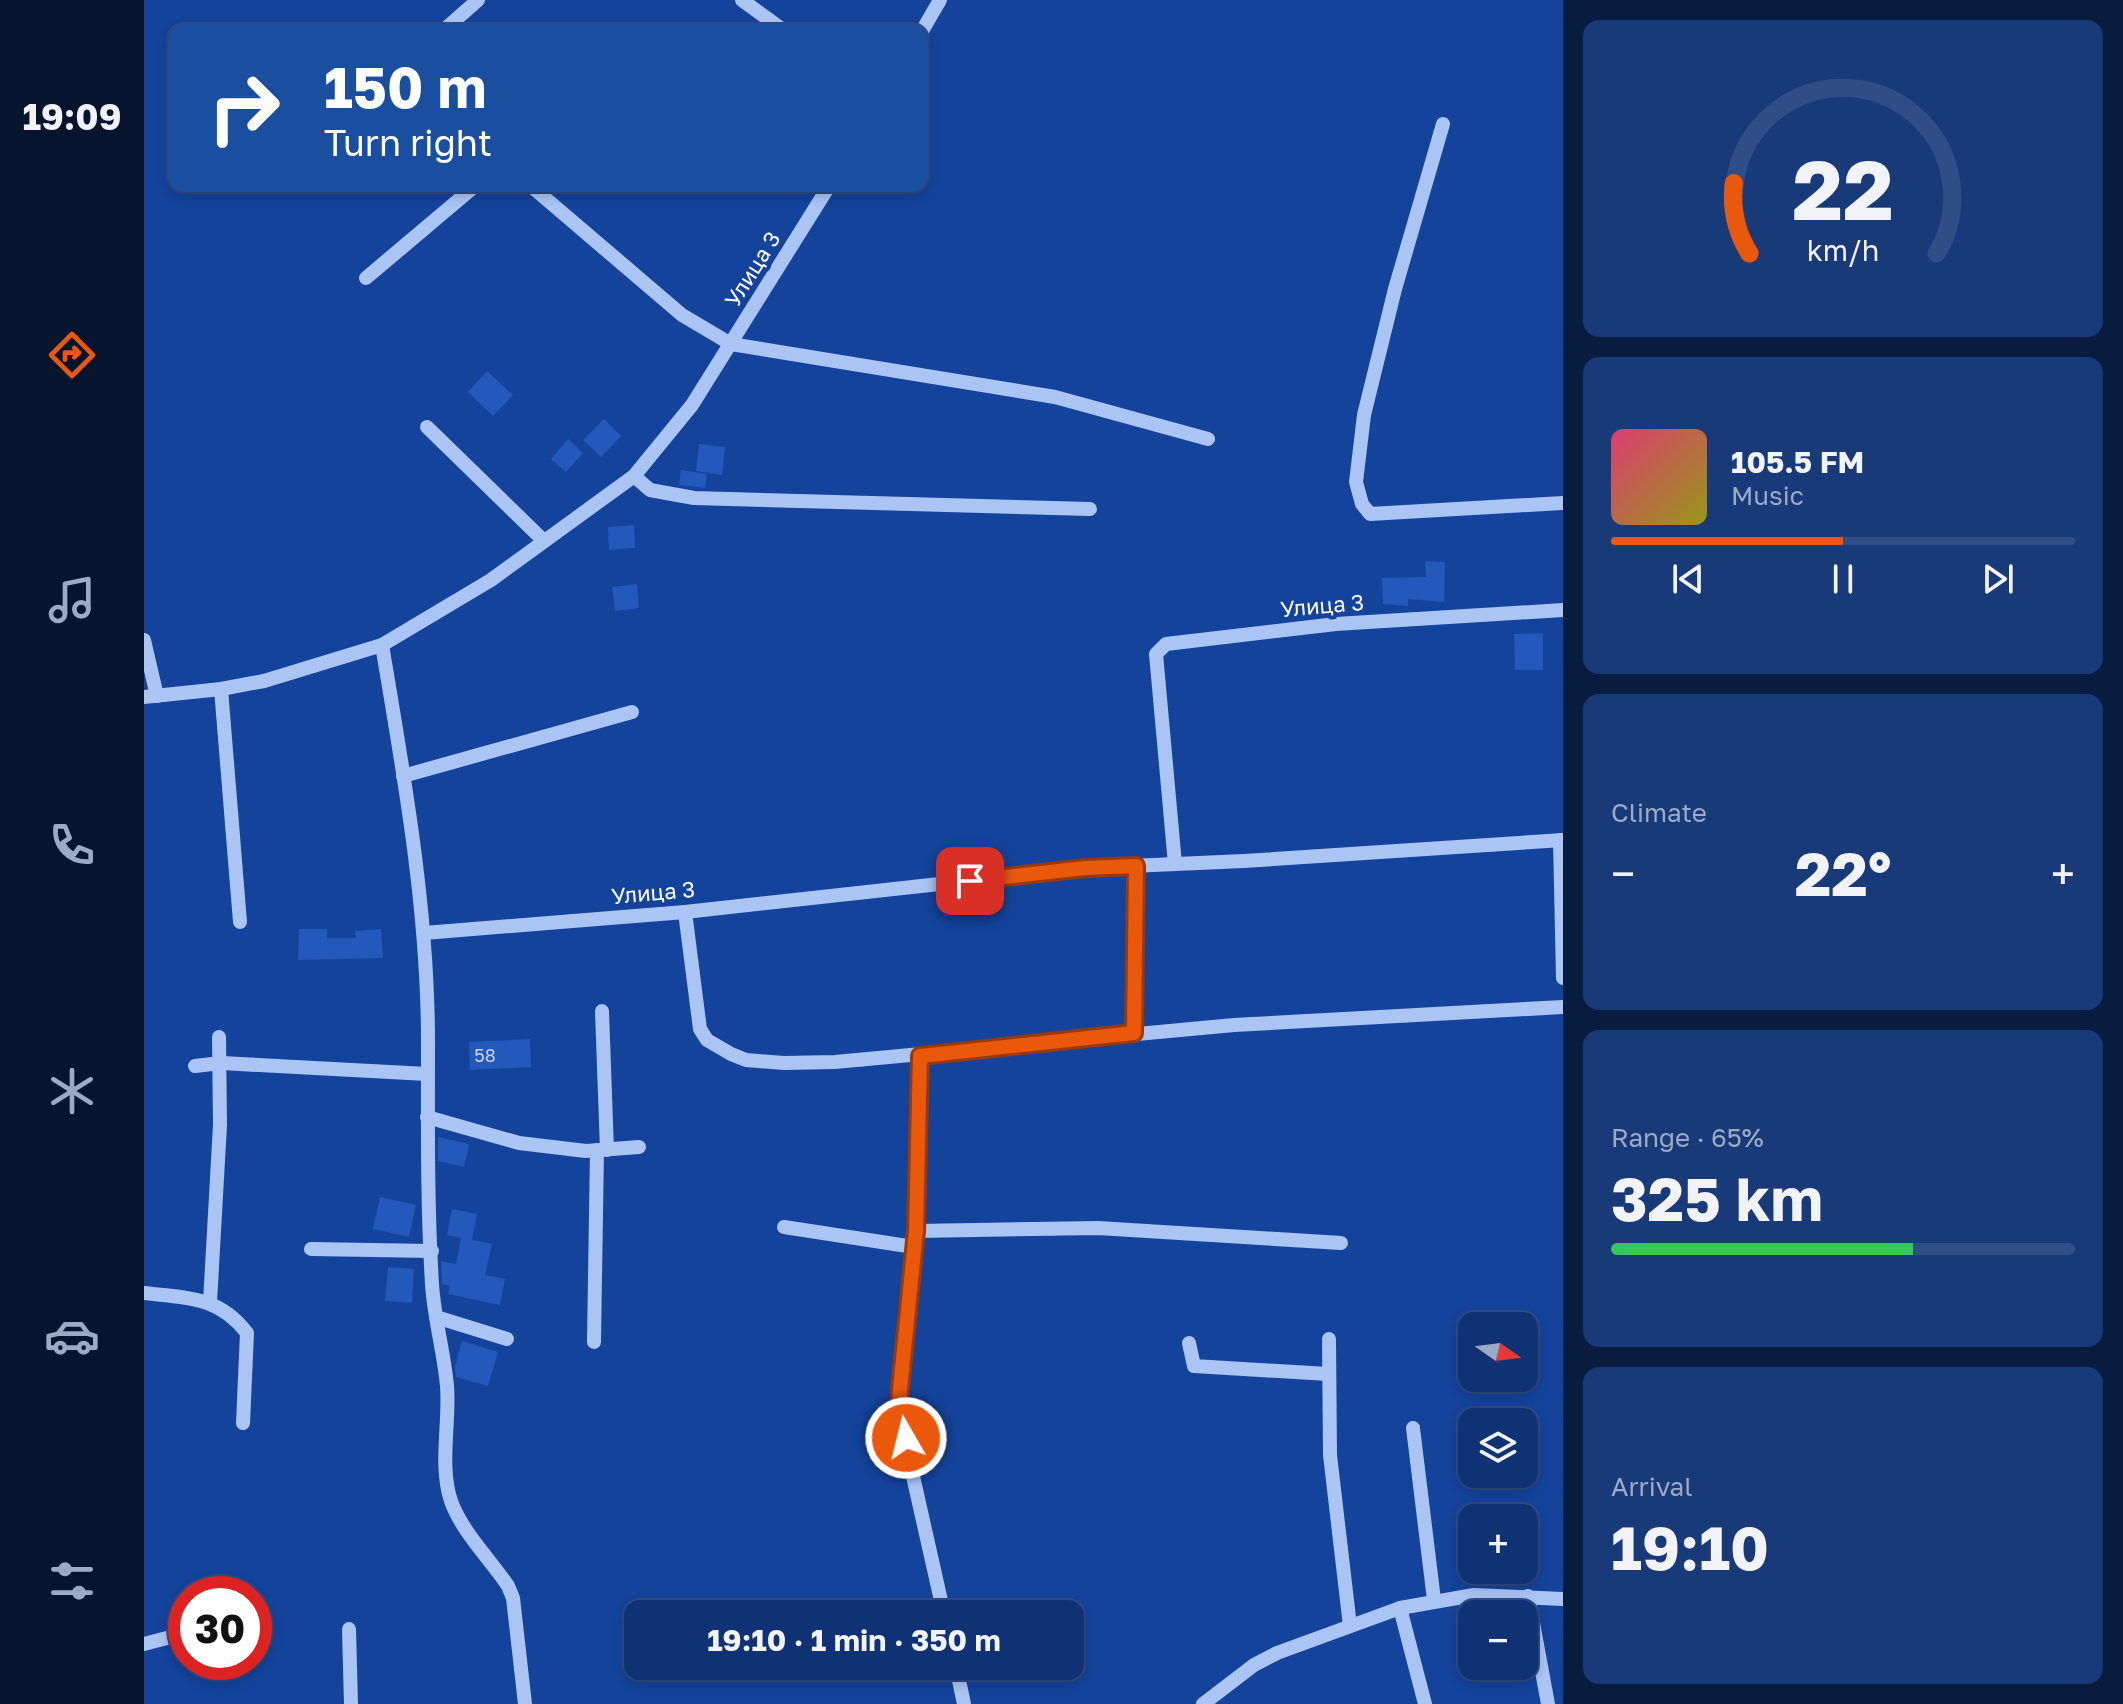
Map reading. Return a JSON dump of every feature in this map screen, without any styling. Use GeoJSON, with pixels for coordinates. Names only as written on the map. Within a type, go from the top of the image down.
{"type":"FeatureCollection","features":[{"type":"Feature","properties":{"kind":"street"},"geometry":{"type":"LineString","coordinates":[[451,24],[478,0]]}},
{"type":"Feature","properties":{"kind":"street"},"geometry":{"type":"LineString","coordinates":[[742,0],[775,24]]}},
{"type":"Feature","properties":{"kind":"street"},"geometry":{"type":"LineString","coordinates":[[926,24],[940,0]]}},
{"type":"Feature","properties":{"kind":"street"},"geometry":{"type":"LineString","coordinates":[[1443,124],[1395,289],[1364,415],[1356,482],[1362,504],[1370,514],[1563,503]]}},
{"type":"Feature","properties":{"kind":"street"},"geometry":{"type":"LineString","coordinates":[[366,278],[468,192]]}},
{"type":"Feature","properties":{"kind":"street"},"geometry":{"type":"LineString","coordinates":[[538,192],[682,315],[731,344],[1055,397],[1208,439]]}},
{"type":"Feature","properties":{"kind":"street","name":"Улица 3"},"geometry":{"type":"LineString","coordinates":[[151,697],[221,689],[292,674],[382,645],[491,580],[634,476],[692,405],[825,192]]}},
{"type":"Feature","properties":{"kind":"street"},"geometry":{"type":"LineString","coordinates":[[427,427],[544,541]]}},
{"type":"Feature","properties":{"kind":"street"},"geometry":{"type":"LineString","coordinates":[[634,476],[650,490],[694,498],[1090,509]]}},
{"type":"Feature","properties":{"kind":"street","name":"Улица 3"},"geometry":{"type":"LineString","coordinates":[[1175,864],[1156,654],[1166,644],[1336,624],[1563,610]]}},
{"type":"Feature","properties":{"kind":"street"},"geometry":{"type":"LineString","coordinates":[[144,640],[151,697]]}},
{"type":"Feature","properties":{"kind":"street"},"geometry":{"type":"LineString","coordinates":[[382,645],[424,933],[428,1043],[427,1185],[436,1317],[447,1387],[446,1443],[450,1498],[458,1517],[500,1574],[513,1598],[525,1704]]}},
{"type":"Feature","properties":{"kind":"street"},"geometry":{"type":"LineString","coordinates":[[221,689],[240,922]]}},
{"type":"Feature","properties":{"kind":"street"},"geometry":{"type":"LineString","coordinates":[[403,776],[632,712]]}},
{"type":"Feature","properties":{"kind":"street"},"geometry":{"type":"LineString","coordinates":[[1561,840],[1563,978]]}},
{"type":"Feature","properties":{"kind":"street","name":"Улица 3"},"geometry":{"type":"LineString","coordinates":[[424,933],[685,912],[1085,868],[1561,840]]}},
{"type":"Feature","properties":{"kind":"street"},"geometry":{"type":"LineString","coordinates":[[1134,1033],[1136,866]]}},
{"type":"Feature","properties":{"kind":"street"},"geometry":{"type":"LineString","coordinates":[[685,912],[697,1018],[707,1040],[746,1060],[784,1063],[920,1056],[1134,1033],[1422,1013],[1563,1007]]}},
{"type":"Feature","properties":{"kind":"street"},"geometry":{"type":"LineString","coordinates":[[594,1342],[602,1150],[602,1011]]}},
{"type":"Feature","properties":{"kind":"street"},"geometry":{"type":"LineString","coordinates":[[210,1302],[221,1063],[219,1037]]}},
{"type":"Feature","properties":{"kind":"street"},"geometry":{"type":"LineString","coordinates":[[920,1056],[916,1231],[899,1414],[941,1600]]}},
{"type":"Feature","properties":{"kind":"street"},"geometry":{"type":"LineString","coordinates":[[195,1066],[221,1063],[427,1074]]}},
{"type":"Feature","properties":{"kind":"street"},"geometry":{"type":"LineString","coordinates":[[427,1117],[519,1143],[586,1151],[639,1147]]}},
{"type":"Feature","properties":{"kind":"street"},"geometry":{"type":"LineString","coordinates":[[784,1227],[914,1247]]}},
{"type":"Feature","properties":{"kind":"street"},"geometry":{"type":"LineString","coordinates":[[916,1231],[1129,1228],[1341,1243]]}},
{"type":"Feature","properties":{"kind":"street"},"geometry":{"type":"LineString","coordinates":[[311,1249],[432,1251]]}},
{"type":"Feature","properties":{"kind":"street"},"geometry":{"type":"LineString","coordinates":[[144,1293],[210,1302],[235,1318],[247,1333],[243,1423]]}},
{"type":"Feature","properties":{"kind":"street"},"geometry":{"type":"LineString","coordinates":[[436,1317],[507,1339]]}},
{"type":"Feature","properties":{"kind":"street"},"geometry":{"type":"LineString","coordinates":[[1329,1339],[1330,1455],[1350,1626]]}},
{"type":"Feature","properties":{"kind":"street"},"geometry":{"type":"LineString","coordinates":[[1189,1343],[1194,1366],[1328,1374]]}},
{"type":"Feature","properties":{"kind":"street"},"geometry":{"type":"LineString","coordinates":[[1413,1428],[1434,1600]]}},
{"type":"Feature","properties":{"kind":"street"},"geometry":{"type":"LineString","coordinates":[[1203,1704],[1266,1659],[1400,1608],[1474,1595],[1563,1599]]}},
{"type":"Feature","properties":{"kind":"street"},"geometry":{"type":"LineString","coordinates":[[1528,1596],[1548,1704]]}},
{"type":"Feature","properties":{"kind":"street"},"geometry":{"type":"LineString","coordinates":[[1400,1608],[1425,1704]]}},
{"type":"Feature","properties":{"kind":"street"},"geometry":{"type":"LineString","coordinates":[[349,1629],[351,1704]]}},
{"type":"Feature","properties":{"kind":"street"},"geometry":{"type":"LineString","coordinates":[[144,1644],[168,1638]]}},
{"type":"Feature","properties":{"kind":"street"},"geometry":{"type":"LineString","coordinates":[[959,1680],[964,1704]]}},
{"type":"Feature","properties":{"kind":"building"},"geometry":{"type":"Polygon","coordinates":[[[487,371],[513,395],[493,416],[468,392],[487,371]]]}},
{"type":"Feature","properties":{"kind":"building"},"geometry":{"type":"Polygon","coordinates":[[[604,419],[621,436],[601,457],[583,440],[604,419]]]}},
{"type":"Feature","properties":{"kind":"building"},"geometry":{"type":"Polygon","coordinates":[[[568,439],[583,453],[566,472],[551,459],[568,439]]]}},
{"type":"Feature","properties":{"kind":"building"},"geometry":{"type":"Polygon","coordinates":[[[699,444],[725,447],[722,475],[696,471],[699,444]]]}},
{"type":"Feature","properties":{"kind":"building"},"geometry":{"type":"Polygon","coordinates":[[[681,470],[707,474],[705,488],[679,485],[681,470]]]}},
{"type":"Feature","properties":{"kind":"building"},"geometry":{"type":"Polygon","coordinates":[[[634,525],[635,548],[609,550],[608,527],[634,525]]]}},
{"type":"Feature","properties":{"kind":"building"},"geometry":{"type":"Polygon","coordinates":[[[1425,561],[1445,562],[1444,602],[1408,599],[1408,606],[1383,604],[1382,578],[1426,577],[1425,561]]]}},
{"type":"Feature","properties":{"kind":"building"},"geometry":{"type":"Polygon","coordinates":[[[637,584],[639,608],[615,611],[612,587],[637,584]]]}},
{"type":"Feature","properties":{"kind":"building"},"geometry":{"type":"Polygon","coordinates":[[[1543,633],[1543,670],[1515,670],[1514,634],[1543,633]]]}},
{"type":"Feature","properties":{"kind":"building"},"geometry":{"type":"Polygon","coordinates":[[[299,929],[327,929],[327,938],[356,938],[355,931],[381,929],[383,958],[298,960],[299,929]]]}},
{"type":"Feature","properties":{"kind":"building"},"geometry":{"type":"Polygon","coordinates":[[[530,1039],[531,1067],[470,1070],[469,1042],[530,1039]]]}},
{"type":"Feature","properties":{"kind":"building"},"geometry":{"type":"Polygon","coordinates":[[[438,1137],[469,1144],[464,1167],[438,1161],[438,1137]]]}},
{"type":"Feature","properties":{"kind":"building"},"geometry":{"type":"Polygon","coordinates":[[[380,1197],[416,1205],[409,1237],[373,1229],[380,1197]]]}},
{"type":"Feature","properties":{"kind":"building"},"geometry":{"type":"Polygon","coordinates":[[[452,1209],[477,1214],[472,1240],[492,1244],[485,1275],[505,1279],[500,1305],[448,1294],[450,1286],[442,1284],[441,1261],[456,1264],[461,1238],[447,1235],[452,1209]]]}},
{"type":"Feature","properties":{"kind":"building"},"geometry":{"type":"Polygon","coordinates":[[[388,1267],[414,1269],[412,1303],[385,1301],[388,1267]]]}},
{"type":"Feature","properties":{"kind":"building"},"geometry":{"type":"Polygon","coordinates":[[[462,1341],[498,1352],[488,1386],[456,1377],[455,1366],[462,1341]]]}},
{"type":"Feature","properties":{"kind":"route"},"geometry":{"type":"LineString","coordinates":[[906,1438],[899,1414],[916,1231],[920,1056],[1134,1033],[1136,866],[1085,868],[970,881]]}}]}
